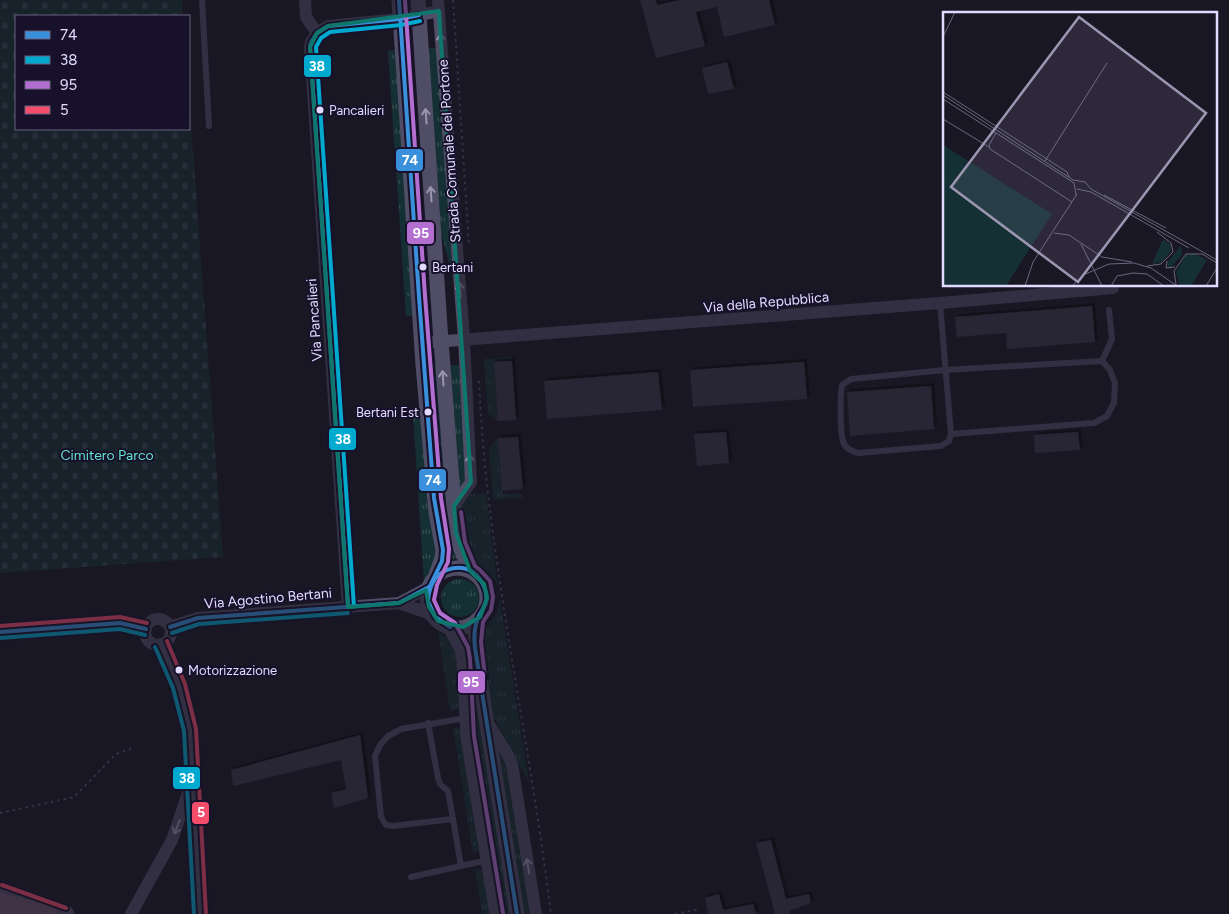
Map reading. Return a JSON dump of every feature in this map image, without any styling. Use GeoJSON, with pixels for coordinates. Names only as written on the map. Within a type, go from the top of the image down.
{"type":"FeatureCollection","features":[{"type":"Feature","properties":{"kind":"highway"},"geometry":{"type":"LineString","coordinates":[[0,904],[38,914],[46,914]]}},
{"type":"Feature","properties":{"kind":"main road"},"geometry":{"type":"LineString","coordinates":[[0,891],[64,914]]}},
{"type":"Feature","properties":{"kind":"street"},"geometry":{"type":"LineString","coordinates":[[305,0],[306,17],[316,33],[337,24],[400,19],[419,15],[438,6]]}},
{"type":"Feature","properties":{"kind":"street"},"geometry":{"type":"LineString","coordinates":[[399,0],[421,343],[436,513],[443,550],[442,558],[432,582],[429,607],[442,624],[450,627],[463,627],[477,620]]}},
{"type":"Feature","properties":{"kind":"street","name":"Strada Comunale del Portone"},"geometry":{"type":"LineString","coordinates":[[418,0],[454,506],[458,538],[470,571]]}},
{"type":"Feature","properties":{"kind":"street","name":"Strada Comunale del Portone"},"geometry":{"type":"LineString","coordinates":[[438,6],[464,339],[471,482],[454,506]]}},
{"type":"Feature","properties":{"kind":"street","name":"Via Pancalieri"},"geometry":{"type":"LineString","coordinates":[[316,33],[311,42],[311,68],[348,607]]}},
{"type":"Feature","properties":{"kind":"street","name":"Via della Repubblica"},"geometry":{"type":"LineString","coordinates":[[421,343],[1113,288]]}},
{"type":"Feature","properties":{"kind":"street"},"geometry":{"type":"LineString","coordinates":[[432,582],[447,569],[460,568],[476,574],[484,584],[487,598],[485,608],[477,620],[475,642],[517,914]]}},
{"type":"Feature","properties":{"kind":"street","name":"Via Agostino Bertani"},"geometry":{"type":"LineString","coordinates":[[400,603],[432,582]]}},
{"type":"Feature","properties":{"kind":"street","name":"Via Agostino Bertani"},"geometry":{"type":"LineString","coordinates":[[170,627],[198,618],[400,603],[434,615]]}},
{"type":"Feature","properties":{"kind":"street"},"geometry":{"type":"LineString","coordinates":[[156,619],[166,621],[170,627],[170,638],[161,644],[152,643],[148,639],[146,629],[149,623],[156,619]]}},
{"type":"Feature","properties":{"kind":"street"},"geometry":{"type":"LineString","coordinates":[[0,632],[120,623],[146,629]]}},
{"type":"Feature","properties":{"kind":"street"},"geometry":{"type":"LineString","coordinates":[[450,627],[462,649],[464,659],[466,718],[497,914]]}},
{"type":"Feature","properties":{"kind":"street"},"geometry":{"type":"LineString","coordinates":[[161,644],[186,709],[190,730],[200,914]]}},
{"type":"Feature","properties":{"kind":"street"},"geometry":{"type":"LineString","coordinates":[[487,721],[512,764],[536,914]]}},
{"type":"Feature","properties":{"kind":"street"},"geometry":{"type":"LineString","coordinates":[[131,914],[172,840],[192,781]]}},
{"type":"Feature","properties":{"kind":"lane"},"geometry":{"type":"LineString","coordinates":[[202,0],[209,126]]}},
{"type":"Feature","properties":{"kind":"lane"},"geometry":{"type":"LineString","coordinates":[[940,303],[945,370],[952,434],[949,441],[942,446],[858,453],[849,450],[843,442],[840,394],[842,385],[851,379],[945,370],[1102,361]]}},
{"type":"Feature","properties":{"kind":"lane"},"geometry":{"type":"LineString","coordinates":[[1102,361],[1112,339],[1109,310]]}},
{"type":"Feature","properties":{"kind":"lane"},"geometry":{"type":"LineString","coordinates":[[952,434],[1094,423],[1101,420],[1107,416],[1114,403],[1115,384],[1110,370],[1102,361]]}},
{"type":"Feature","properties":{"kind":"lane"},"geometry":{"type":"LineString","coordinates":[[452,819],[393,826],[386,825],[381,817],[375,756],[380,745],[388,736],[401,728],[466,718]]}},
{"type":"Feature","properties":{"kind":"lane"},"geometry":{"type":"LineString","coordinates":[[428,723],[438,778],[440,784],[448,792],[461,866]]}},
{"type":"Feature","properties":{"kind":"lane"},"geometry":{"type":"LineString","coordinates":[[411,877],[488,860]]}},
{"type":"Feature","properties":{"kind":"path"},"geometry":{"type":"LineString","coordinates":[[453,0],[470,247]]}},
{"type":"Feature","properties":{"kind":"path"},"geometry":{"type":"LineString","coordinates":[[478,378],[489,501],[503,601],[544,854],[551,914]]}},
{"type":"Feature","properties":{"kind":"path"},"geometry":{"type":"LineString","coordinates":[[0,813],[74,797],[116,754],[132,748]]}},
{"type":"Feature","properties":{"kind":"path"},"geometry":{"type":"LineString","coordinates":[[675,914],[700,909]]}},
{"type":"Feature","properties":{"kind":"highlighted area"},"geometry":{"type":"Polygon","coordinates":[[[439,11],[471,482],[454,506],[456,533],[470,571],[484,584],[487,598],[480,617],[463,627],[438,621],[429,607],[426,590],[399,603],[348,607],[310,47],[317,33],[328,26],[439,11]]]}},
{"type":"Feature","properties":{"kind":"green space","name":"Cimitero Parco"},"geometry":{"type":"Polygon","coordinates":[[[0,0],[182,0],[183,15],[15,15],[15,130],[190,130],[190,112],[223,557],[0,573],[0,0]]]}},
{"type":"Feature","properties":{"kind":"green space"},"geometry":{"type":"Polygon","coordinates":[[[428,48],[437,48],[452,263],[449,263],[441,232],[428,48]]]}},
{"type":"Feature","properties":{"kind":"green space"},"geometry":{"type":"Polygon","coordinates":[[[397,50],[415,316],[406,316],[388,51],[397,50]]]}},
{"type":"Feature","properties":{"kind":"green space"},"geometry":{"type":"Polygon","coordinates":[[[512,357],[512,359],[494,361],[498,421],[488,414],[484,359],[512,357]]]}},
{"type":"Feature","properties":{"kind":"green space"},"geometry":{"type":"Polygon","coordinates":[[[450,365],[459,365],[467,476],[459,492],[450,365]]]}},
{"type":"Feature","properties":{"kind":"green space"},"geometry":{"type":"Polygon","coordinates":[[[433,366],[439,366],[458,558],[448,561],[441,512],[431,377],[433,366]]]}},
{"type":"Feature","properties":{"kind":"green space"},"geometry":{"type":"Polygon","coordinates":[[[413,415],[422,415],[437,552],[433,567],[424,581],[413,415]]]}},
{"type":"Feature","properties":{"kind":"green space"},"geometry":{"type":"Polygon","coordinates":[[[498,438],[503,494],[522,494],[523,498],[493,500],[489,448],[498,438]]]}},
{"type":"Feature","properties":{"kind":"green space"},"geometry":{"type":"Polygon","coordinates":[[[486,493],[498,586],[490,574],[470,556],[465,544],[462,528],[460,508],[469,494],[486,493]]]}},
{"type":"Feature","properties":{"kind":"green space"},"geometry":{"type":"Polygon","coordinates":[[[460,579],[473,585],[479,598],[473,611],[460,617],[447,611],[441,598],[447,585],[460,579]]]}},
{"type":"Feature","properties":{"kind":"green space"},"geometry":{"type":"Polygon","coordinates":[[[500,599],[529,783],[492,714],[481,645],[485,630],[497,613],[500,599]]]}},
{"type":"Feature","properties":{"kind":"green space"},"geometry":{"type":"Polygon","coordinates":[[[438,632],[449,638],[456,650],[460,706],[450,711],[438,632]]]}},
{"type":"Feature","properties":{"kind":"green space"},"geometry":{"type":"Polygon","coordinates":[[[472,673],[511,914],[503,914],[472,721],[472,673]]]}},
{"type":"Feature","properties":{"kind":"green space"},"geometry":{"type":"Polygon","coordinates":[[[453,728],[458,728],[462,731],[479,849],[473,853],[453,728]]]}},
{"type":"Feature","properties":{"kind":"green space"},"geometry":{"type":"Polygon","coordinates":[[[497,744],[508,764],[532,914],[522,914],[497,744]]]}},
{"type":"Feature","properties":{"kind":"green space"},"geometry":{"type":"Polygon","coordinates":[[[475,870],[483,870],[491,914],[482,914],[475,870]]]}},
{"type":"Feature","properties":{"kind":"building"},"geometry":{"type":"Polygon","coordinates":[[[640,0],[656,0],[657,5],[680,0],[769,0],[775,25],[724,37],[717,7],[696,12],[705,46],[656,58],[640,0]]]}},
{"type":"Feature","properties":{"kind":"building"},"geometry":{"type":"Polygon","coordinates":[[[727,62],[734,89],[708,94],[702,68],[727,62]]]}},
{"type":"Feature","properties":{"kind":"building"},"geometry":{"type":"Polygon","coordinates":[[[1092,306],[1095,342],[1007,349],[1006,333],[957,337],[955,317],[1092,306]]]}},
{"type":"Feature","properties":{"kind":"building"},"geometry":{"type":"Polygon","coordinates":[[[512,361],[516,420],[498,421],[494,362],[512,361]]]}},
{"type":"Feature","properties":{"kind":"building"},"geometry":{"type":"Polygon","coordinates":[[[804,362],[807,399],[693,407],[690,370],[804,362]]]}},
{"type":"Feature","properties":{"kind":"building"},"geometry":{"type":"Polygon","coordinates":[[[658,372],[662,410],[547,419],[544,381],[658,372]]]}},
{"type":"Feature","properties":{"kind":"building"},"geometry":{"type":"Polygon","coordinates":[[[931,386],[934,429],[850,436],[847,392],[931,386]]]}},
{"type":"Feature","properties":{"kind":"building"},"geometry":{"type":"Polygon","coordinates":[[[726,432],[729,463],[697,466],[694,434],[726,432]]]}},
{"type":"Feature","properties":{"kind":"building"},"geometry":{"type":"Polygon","coordinates":[[[1078,432],[1080,450],[1035,453],[1034,435],[1078,432]]]}},
{"type":"Feature","properties":{"kind":"building"},"geometry":{"type":"Polygon","coordinates":[[[518,437],[523,489],[502,491],[498,438],[518,437]]]}},
{"type":"Feature","properties":{"kind":"building"},"geometry":{"type":"Polygon","coordinates":[[[360,735],[368,798],[334,808],[331,793],[346,789],[341,760],[233,786],[231,770],[360,735]]]}},
{"type":"Feature","properties":{"kind":"building"},"geometry":{"type":"Polygon","coordinates":[[[771,840],[786,899],[809,894],[811,903],[789,911],[790,914],[775,914],[756,843],[771,840]]]}},
{"type":"Feature","properties":{"kind":"building"},"geometry":{"type":"Polygon","coordinates":[[[719,894],[724,914],[708,914],[705,898],[719,894]]]}},
{"type":"Feature","properties":{"kind":"building"},"geometry":{"type":"Polygon","coordinates":[[[753,904],[756,914],[724,914],[723,910],[753,904]]]}},
{"type":"Feature","properties":{"kind":"transit line","name":"74"},"geometry":{"type":"LineString","coordinates":[[399,0],[434,498],[443,550],[442,561],[429,588],[428,601],[435,617],[450,627]]}},
{"type":"Feature","properties":{"kind":"transit line","name":"95"},"geometry":{"type":"LineString","coordinates":[[405,0],[441,498],[449,549],[448,562],[437,585],[434,600],[440,613],[455,623],[468,647],[474,736],[503,913]]}},
{"type":"Feature","properties":{"kind":"transit line","name":"74"},"geometry":{"type":"LineString","coordinates":[[348,607],[310,47],[317,33],[328,26],[400,19],[419,15]]}},
{"type":"Feature","properties":{"kind":"transit line","name":"38"},"geometry":{"type":"LineString","coordinates":[[354,607],[316,47],[321,38],[330,32],[401,25],[420,21]]}},
{"type":"Feature","properties":{"kind":"transit line","name":"95"},"geometry":{"type":"LineString","coordinates":[[461,512],[465,542],[475,566],[490,581],[493,597],[491,610],[483,622],[481,642],[485,677]]}},
{"type":"Feature","properties":{"kind":"transit line","name":"74"},"geometry":{"type":"LineString","coordinates":[[428,598],[431,585],[436,578],[443,572],[453,568],[470,570],[479,578],[486,590],[487,599],[478,618],[474,638],[517,914]]}},
{"type":"Feature","properties":{"kind":"transit line","name":"74"},"geometry":{"type":"LineString","coordinates":[[170,627],[198,618],[399,603],[429,587]]}},
{"type":"Feature","properties":{"kind":"transit line","name":"38"},"geometry":{"type":"LineString","coordinates":[[172,633],[199,624],[348,613]]}},
{"type":"Feature","properties":{"kind":"transit line","name":"5"},"geometry":{"type":"LineString","coordinates":[[0,626],[120,617],[147,623]]}},
{"type":"Feature","properties":{"kind":"transit line","name":"74"},"geometry":{"type":"LineString","coordinates":[[0,632],[120,623],[146,629]]}},
{"type":"Feature","properties":{"kind":"transit line","name":"38"},"geometry":{"type":"LineString","coordinates":[[0,638],[120,629],[145,635]]}},
{"type":"Feature","properties":{"kind":"transit line","name":"5"},"geometry":{"type":"LineString","coordinates":[[167,641],[185,684],[196,729],[206,914]]}},
{"type":"Feature","properties":{"kind":"transit line","name":"38"},"geometry":{"type":"LineString","coordinates":[[155,647],[173,688],[184,731],[194,914]]}},
{"type":"Feature","properties":{"kind":"transit line","name":"5"},"geometry":{"type":"LineString","coordinates":[[2,885],[66,908]]}},
{"type":"Feature","properties":{"kind":"place","name":"Pancalieri"},"geometry":{"type":"Point","coordinates":[320,110]}},
{"type":"Feature","properties":{"kind":"place","name":"Bertani"},"geometry":{"type":"Point","coordinates":[423,267]}},
{"type":"Feature","properties":{"kind":"place","name":"Bertani Est"},"geometry":{"type":"Point","coordinates":[428,412]}},
{"type":"Feature","properties":{"kind":"place","name":"Motorizzazione"},"geometry":{"type":"Point","coordinates":[179,670]}}]}
